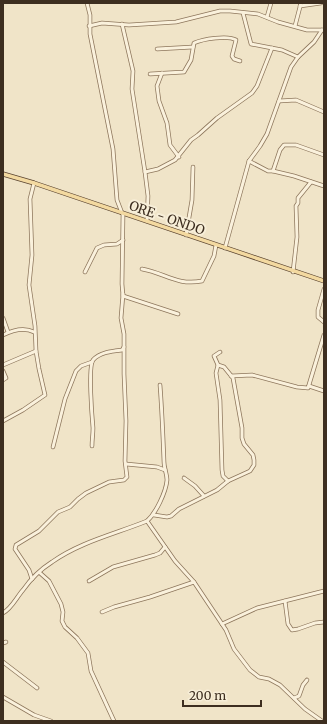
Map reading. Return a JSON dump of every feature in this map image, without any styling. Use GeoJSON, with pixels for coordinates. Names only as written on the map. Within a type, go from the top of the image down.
{"type":"FeatureCollection","features":[{"type":"Feature","properties":{"kind":"main road","name":"ORE - ONDO"},"geometry":{"type":"LineString","coordinates":[[3,174],[147,221],[324,282]]}},
{"type":"Feature","properties":{"kind":"street"},"geometry":{"type":"LineString","coordinates":[[32,579],[29,570],[15,549],[16,545],[39,530],[58,512],[70,507],[86,493],[109,482],[127,478],[125,460],[126,421],[124,328],[121,318],[123,214],[117,200],[113,149],[89,26],[90,15],[87,3]]}},
{"type":"Feature","properties":{"kind":"street"},"geometry":{"type":"LineString","coordinates":[[267,17],[271,3]]}},
{"type":"Feature","properties":{"kind":"street"},"geometry":{"type":"LineString","coordinates":[[295,26],[301,4],[322,3]]}},
{"type":"Feature","properties":{"kind":"street"},"geometry":{"type":"LineString","coordinates":[[89,26],[102,24],[129,25],[180,21],[220,11],[258,14],[278,22],[307,30],[323,30]]}},
{"type":"Feature","properties":{"kind":"street"},"geometry":{"type":"LineString","coordinates":[[243,13],[251,44],[292,53],[298,57]]}},
{"type":"Feature","properties":{"kind":"street"},"geometry":{"type":"LineString","coordinates":[[122,24],[133,71],[132,89],[146,172],[148,196],[147,221]]}},
{"type":"Feature","properties":{"kind":"street"},"geometry":{"type":"LineString","coordinates":[[225,248],[249,161],[267,134],[291,67],[298,57],[314,42],[323,30]]}},
{"type":"Feature","properties":{"kind":"street"},"geometry":{"type":"LineString","coordinates":[[150,74],[184,72],[191,60],[194,43],[221,38],[235,38],[236,41],[232,58],[240,61]]}},
{"type":"Feature","properties":{"kind":"street"},"geometry":{"type":"LineString","coordinates":[[157,49],[193,47]]}},
{"type":"Feature","properties":{"kind":"street"},"geometry":{"type":"LineString","coordinates":[[146,172],[167,165],[179,156],[191,140],[198,134],[217,118],[252,93],[257,86],[272,48]]}},
{"type":"Feature","properties":{"kind":"street"},"geometry":{"type":"LineString","coordinates":[[162,74],[157,86],[159,101],[167,123],[170,145],[179,156]]}},
{"type":"Feature","properties":{"kind":"street"},"geometry":{"type":"LineString","coordinates":[[280,101],[296,100],[324,112]]}},
{"type":"Feature","properties":{"kind":"street"},"geometry":{"type":"LineString","coordinates":[[273,171],[280,150],[284,145],[296,145],[324,155]]}},
{"type":"Feature","properties":{"kind":"street"},"geometry":{"type":"LineString","coordinates":[[249,161],[268,171],[273,171],[324,186]]}},
{"type":"Feature","properties":{"kind":"street"},"geometry":{"type":"LineString","coordinates":[[186,235],[192,200],[193,167]]}},
{"type":"Feature","properties":{"kind":"street"},"geometry":{"type":"LineString","coordinates":[[294,272],[297,237],[296,206],[298,203],[298,198],[311,182]]}},
{"type":"Feature","properties":{"kind":"street"},"geometry":{"type":"LineString","coordinates":[[3,421],[45,395],[36,351],[34,332],[35,326],[29,285],[32,255],[30,199],[34,183]]}},
{"type":"Feature","properties":{"kind":"street"},"geometry":{"type":"LineString","coordinates":[[85,272],[97,248],[104,245],[117,244],[123,240]]}},
{"type":"Feature","properties":{"kind":"street"},"geometry":{"type":"LineString","coordinates":[[142,269],[180,282],[192,283],[202,281],[214,256],[216,245]]}},
{"type":"Feature","properties":{"kind":"street"},"geometry":{"type":"LineString","coordinates":[[324,289],[318,310],[318,317],[324,322]]}},
{"type":"Feature","properties":{"kind":"street"},"geometry":{"type":"LineString","coordinates":[[122,294],[166,311],[178,314]]}},
{"type":"Feature","properties":{"kind":"street"},"geometry":{"type":"LineString","coordinates":[[3,318],[8,332]]}},
{"type":"Feature","properties":{"kind":"street"},"geometry":{"type":"LineString","coordinates":[[3,335],[20,329],[34,332]]}},
{"type":"Feature","properties":{"kind":"street"},"geometry":{"type":"LineString","coordinates":[[309,386],[324,335]]}},
{"type":"Feature","properties":{"kind":"street"},"geometry":{"type":"LineString","coordinates":[[53,447],[66,398],[76,371],[81,366],[92,362],[98,356],[122,350],[124,347]]}},
{"type":"Feature","properties":{"kind":"street"},"geometry":{"type":"LineString","coordinates":[[3,365],[36,351]]}},
{"type":"Feature","properties":{"kind":"street"},"geometry":{"type":"LineString","coordinates":[[154,515],[167,517],[171,516],[179,509],[217,490],[228,481],[252,469],[254,460],[253,455],[243,441],[242,428],[231,376],[224,367],[218,364],[214,356],[220,352]]}},
{"type":"Feature","properties":{"kind":"street"},"geometry":{"type":"LineString","coordinates":[[318,354],[324,356]]}},
{"type":"Feature","properties":{"kind":"street"},"geometry":{"type":"LineString","coordinates":[[92,362],[92,446]]}},
{"type":"Feature","properties":{"kind":"street"},"geometry":{"type":"LineString","coordinates":[[218,364],[216,372],[220,400],[222,470],[223,476],[228,481]]}},
{"type":"Feature","properties":{"kind":"street"},"geometry":{"type":"LineString","coordinates":[[3,371],[6,378],[3,380]]}},
{"type":"Feature","properties":{"kind":"street"},"geometry":{"type":"LineString","coordinates":[[231,376],[247,374],[306,389],[309,386],[324,391]]}},
{"type":"Feature","properties":{"kind":"street"},"geometry":{"type":"LineString","coordinates":[[3,613],[10,608],[32,579],[51,563],[96,539],[147,521],[154,515],[162,498],[167,482],[160,385]]}},
{"type":"Feature","properties":{"kind":"street"},"geometry":{"type":"LineString","coordinates":[[126,464],[157,467],[165,470]]}},
{"type":"Feature","properties":{"kind":"street"},"geometry":{"type":"LineString","coordinates":[[184,478],[195,486],[204,496]]}},
{"type":"Feature","properties":{"kind":"street"},"geometry":{"type":"LineString","coordinates":[[147,521],[175,561],[194,582],[222,624],[234,649],[250,670],[259,677],[269,679],[280,685],[305,709],[322,721]]}},
{"type":"Feature","properties":{"kind":"street"},"geometry":{"type":"LineString","coordinates":[[89,581],[113,568],[160,553],[165,547]]}},
{"type":"Feature","properties":{"kind":"street"},"geometry":{"type":"LineString","coordinates":[[40,573],[49,581],[59,600],[62,608],[62,621],[65,627],[77,638],[88,653],[91,671],[114,721]]}},
{"type":"Feature","properties":{"kind":"street"},"geometry":{"type":"LineString","coordinates":[[102,612],[194,582]]}},
{"type":"Feature","properties":{"kind":"street"},"geometry":{"type":"LineString","coordinates":[[222,624],[257,608],[324,591]]}},
{"type":"Feature","properties":{"kind":"street"},"geometry":{"type":"LineString","coordinates":[[285,601],[288,624],[292,630],[315,623],[324,622]]}},
{"type":"Feature","properties":{"kind":"street"},"geometry":{"type":"LineString","coordinates":[[3,662],[37,688]]}},
{"type":"Feature","properties":{"kind":"street"},"geometry":{"type":"LineString","coordinates":[[294,698],[299,696],[303,685],[308,680]]}},
{"type":"Feature","properties":{"kind":"street"},"geometry":{"type":"LineString","coordinates":[[3,697],[30,713],[51,721]]}}]}
